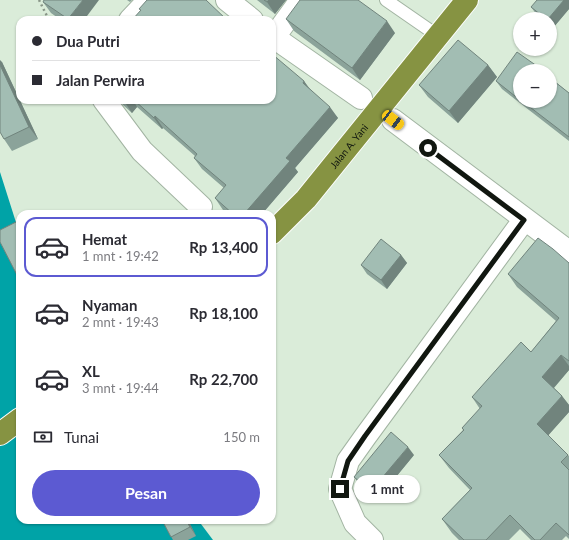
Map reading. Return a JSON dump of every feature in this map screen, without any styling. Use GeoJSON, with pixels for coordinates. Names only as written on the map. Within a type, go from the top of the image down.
{"type":"FeatureCollection","features":[{"type":"Feature","properties":{"kind":"highway","name":"Jalan A. Yani"},"geometry":{"type":"LineString","coordinates":[[276,229],[306,199],[468,0]]}},
{"type":"Feature","properties":{"kind":"highway"},"geometry":{"type":"LineString","coordinates":[[0,434],[16,422]]}},
{"type":"Feature","properties":{"kind":"street"},"geometry":{"type":"LineString","coordinates":[[134,16],[149,0]]}},
{"type":"Feature","properties":{"kind":"street"},"geometry":{"type":"LineString","coordinates":[[227,0],[247,16]]}},
{"type":"Feature","properties":{"kind":"street"},"geometry":{"type":"LineString","coordinates":[[276,32],[301,0]]}},
{"type":"Feature","properties":{"kind":"street"},"geometry":{"type":"LineString","coordinates":[[276,38],[361,98]]}},
{"type":"Feature","properties":{"kind":"street"},"geometry":{"type":"LineString","coordinates":[[107,104],[142,151],[201,207]]}},
{"type":"Feature","properties":{"kind":"street"},"geometry":{"type":"LineString","coordinates":[[393,120],[524,220],[569,252]]}},
{"type":"Feature","properties":{"kind":"street"},"geometry":{"type":"LineString","coordinates":[[372,540],[356,523],[340,489],[348,461],[524,220]]}},
{"type":"Feature","properties":{"kind":"lane"},"geometry":{"type":"LineString","coordinates":[[386,0],[438,36]]}},
{"type":"Feature","properties":{"kind":"path"},"geometry":{"type":"LineString","coordinates":[[39,0],[47,16]]}},
{"type":"Feature","properties":{"kind":"water"},"geometry":{"type":"Polygon","coordinates":[[[0,172],[16,222],[16,524],[201,524],[213,540],[0,540],[0,172]]]}},
{"type":"Feature","properties":{"kind":"building"},"geometry":{"type":"Polygon","coordinates":[[[44,0],[83,0],[70,16],[64,16],[43,2],[44,0]]]}},
{"type":"Feature","properties":{"kind":"building"},"geometry":{"type":"Polygon","coordinates":[[[147,0],[206,0],[223,16],[136,16],[141,10],[139,9],[147,0]]]}},
{"type":"Feature","properties":{"kind":"building"},"geometry":{"type":"Polygon","coordinates":[[[300,0],[358,0],[387,21],[352,68],[286,19],[300,0]]]}},
{"type":"Feature","properties":{"kind":"building"},"geometry":{"type":"Polygon","coordinates":[[[537,0],[564,0],[554,12],[537,12],[531,7],[537,0]]]}},
{"type":"Feature","properties":{"kind":"building"},"geometry":{"type":"Polygon","coordinates":[[[458,40],[488,65],[449,111],[419,85],[458,40]]]}},
{"type":"Feature","properties":{"kind":"building"},"geometry":{"type":"Polygon","coordinates":[[[514,56],[523,56],[534,64],[513,64],[513,94],[496,81],[514,56]]]}},
{"type":"Feature","properties":{"kind":"building"},"geometry":{"type":"Polygon","coordinates":[[[276,57],[304,81],[303,83],[330,107],[286,158],[290,161],[247,210],[228,210],[215,198],[226,185],[194,158],[197,154],[155,116],[154,118],[138,104],[276,104],[276,57]]]}},
{"type":"Feature","properties":{"kind":"building"},"geometry":{"type":"Polygon","coordinates":[[[0,65],[16,99],[16,104],[18,104],[29,127],[4,139],[0,132],[0,65]]]}},
{"type":"Feature","properties":{"kind":"building"},"geometry":{"type":"Polygon","coordinates":[[[557,84],[569,93],[569,137],[531,108],[557,108],[557,84]]]}},
{"type":"Feature","properties":{"kind":"building"},"geometry":{"type":"Polygon","coordinates":[[[16,222],[16,273],[0,242],[0,230],[16,222]]]}},
{"type":"Feature","properties":{"kind":"building"},"geometry":{"type":"Polygon","coordinates":[[[538,238],[569,263],[569,361],[561,355],[542,377],[562,396],[537,424],[568,455],[561,462],[569,470],[569,535],[556,523],[540,540],[535,540],[510,515],[486,540],[464,540],[442,519],[472,488],[439,455],[464,430],[462,428],[482,406],[472,397],[521,342],[531,352],[559,318],[508,274],[538,238]]]}},
{"type":"Feature","properties":{"kind":"building"},"geometry":{"type":"Polygon","coordinates":[[[381,239],[401,255],[381,280],[361,265],[381,239]]]}},
{"type":"Feature","properties":{"kind":"building"},"geometry":{"type":"Polygon","coordinates":[[[391,432],[408,447],[371,491],[354,477],[391,432]]]}},
{"type":"Feature","properties":{"kind":"building"},"geometry":{"type":"Polygon","coordinates":[[[164,524],[188,524],[190,527],[171,537],[164,524]]]}},
{"type":"Feature","properties":{"kind":"route"},"geometry":{"type":"LineString","coordinates":[[340,489],[348,461],[365,436],[524,220],[428,148]]}}]}
